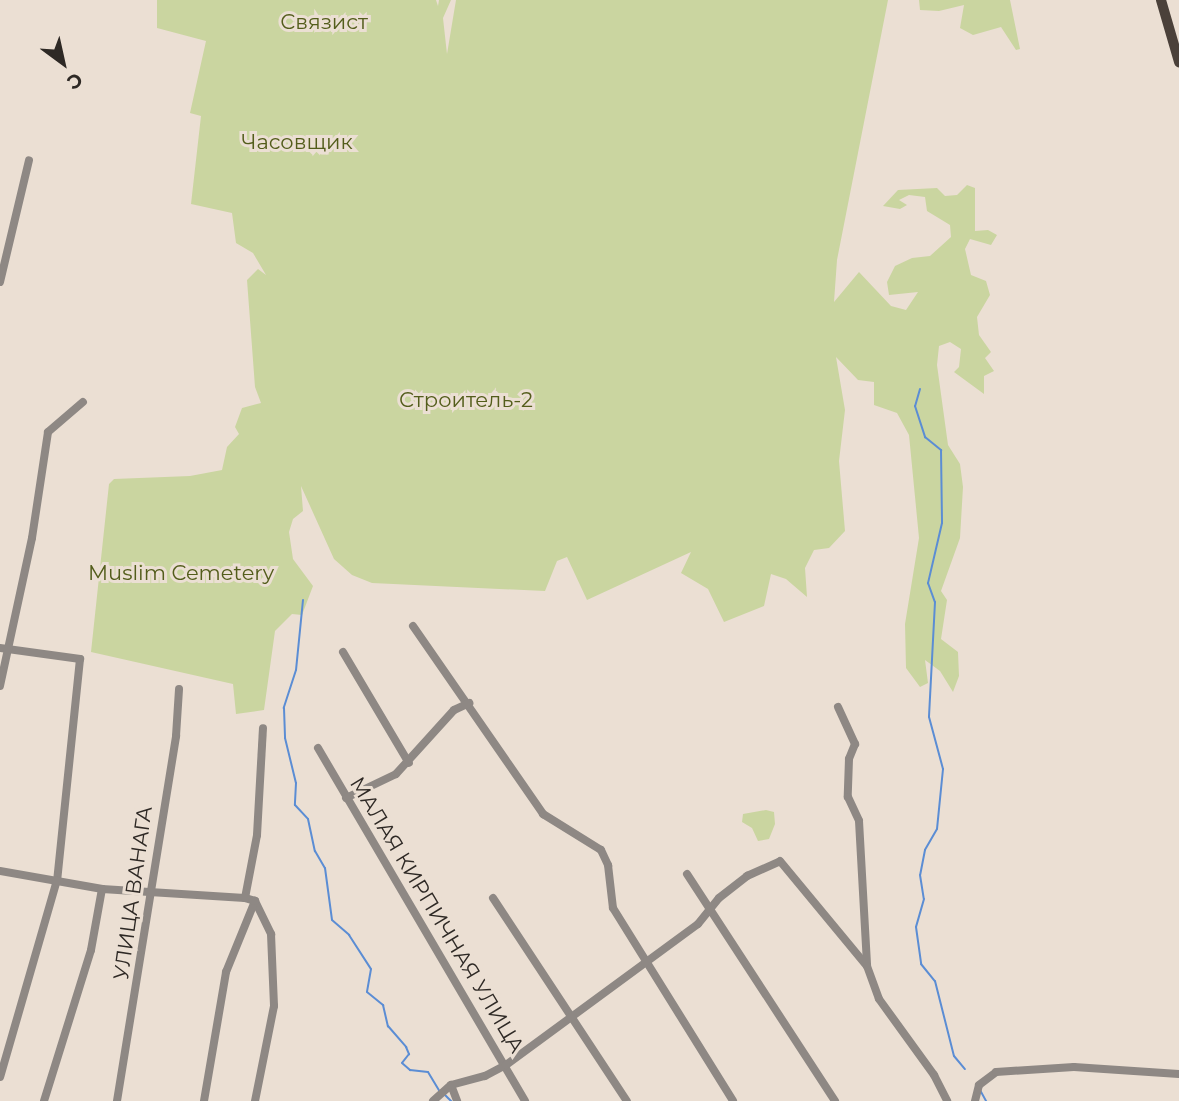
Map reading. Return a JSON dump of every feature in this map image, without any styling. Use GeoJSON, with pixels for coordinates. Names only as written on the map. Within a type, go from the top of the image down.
{"type":"FeatureCollection","features":[{"type":"Feature","properties":{"kind":"main road"},"geometry":{"type":"LineString","coordinates":[[1161,0],[1179,62]]}},
{"type":"Feature","properties":{"kind":"street"},"geometry":{"type":"LineString","coordinates":[[0,282],[29,160]]}},
{"type":"Feature","properties":{"kind":"street"},"geometry":{"type":"LineString","coordinates":[[0,686],[4,649],[48,432],[83,402]]}},
{"type":"Feature","properties":{"kind":"street"},"geometry":{"type":"LineString","coordinates":[[413,626],[427,651],[469,704],[543,814],[601,850],[608,864],[613,908],[733,1101]]}},
{"type":"Feature","properties":{"kind":"street"},"geometry":{"type":"LineString","coordinates":[[0,1077],[57,880],[80,659],[4,649]]}},
{"type":"Feature","properties":{"kind":"street"},"geometry":{"type":"LineString","coordinates":[[343,652],[409,763]]}},
{"type":"Feature","properties":{"kind":"street","name":"УЛИЦА ВАНАГА"},"geometry":{"type":"LineString","coordinates":[[117,1101],[138,990],[148,890],[176,736],[179,689]]}},
{"type":"Feature","properties":{"kind":"street"},"geometry":{"type":"LineString","coordinates":[[346,799],[409,763],[441,722],[469,704]]}},
{"type":"Feature","properties":{"kind":"street"},"geometry":{"type":"LineString","coordinates":[[838,706],[855,744],[849,759],[848,797],[859,821],[867,966]]}},
{"type":"Feature","properties":{"kind":"street"},"geometry":{"type":"LineString","coordinates":[[245,898],[257,835],[263,728]]}},
{"type":"Feature","properties":{"kind":"street","name":"МАЛАЯ КИРПИЧНАЯ УЛИЦА"},"geometry":{"type":"LineString","coordinates":[[318,748],[525,1101]]}},
{"type":"Feature","properties":{"kind":"street"},"geometry":{"type":"LineString","coordinates":[[433,1101],[451,1084],[485,1076],[506,1065],[698,924],[708,909],[747,876],[780,861],[867,966],[883,1006],[934,1075],[947,1101]]}},
{"type":"Feature","properties":{"kind":"street"},"geometry":{"type":"LineString","coordinates":[[0,871],[102,889],[148,890],[255,901],[271,934],[274,1006],[255,1101]]}},
{"type":"Feature","properties":{"kind":"street"},"geometry":{"type":"LineString","coordinates":[[687,874],[835,1101]]}},
{"type":"Feature","properties":{"kind":"street"},"geometry":{"type":"LineString","coordinates":[[44,1101],[91,950],[102,889]]}},
{"type":"Feature","properties":{"kind":"street"},"geometry":{"type":"LineString","coordinates":[[493,898],[627,1101]]}},
{"type":"Feature","properties":{"kind":"street"},"geometry":{"type":"LineString","coordinates":[[204,1101],[226,972],[255,901]]}},
{"type":"Feature","properties":{"kind":"street"},"geometry":{"type":"LineString","coordinates":[[975,1101],[977,1088],[996,1072],[1074,1067],[1179,1074]]}},
{"type":"Feature","properties":{"kind":"street"},"geometry":{"type":"LineString","coordinates":[[451,1084],[457,1101]]}},
{"type":"Feature","properties":{"kind":"green space"},"geometry":{"type":"Polygon","coordinates":[[[157,0],[436,0],[438,6],[439,0],[451,0],[443,18],[447,54],[456,0],[888,0],[837,260],[834,302],[859,272],[891,306],[906,310],[918,292],[889,295],[887,282],[895,266],[912,258],[930,256],[951,237],[950,225],[927,211],[925,197],[909,195],[899,200],[907,205],[900,209],[883,206],[898,190],[937,188],[945,196],[957,195],[967,185],[975,188],[975,231],[988,230],[997,235],[991,245],[970,239],[965,249],[971,275],[986,281],[990,295],[977,317],[979,335],[991,352],[985,358],[994,371],[984,376],[984,394],[954,372],[959,367],[961,349],[950,342],[939,346],[937,365],[948,445],[960,464],[963,487],[960,538],[941,591],[947,600],[941,639],[958,652],[959,676],[953,692],[940,671],[925,660],[928,683],[920,687],[906,668],[905,624],[919,538],[909,435],[897,413],[874,405],[874,382],[858,380],[836,357],[845,410],[839,461],[845,531],[829,548],[814,550],[805,568],[807,597],[786,579],[771,574],[764,606],[724,622],[708,589],[681,573],[691,552],[587,600],[567,557],[557,561],[545,591],[372,583],[352,575],[334,559],[301,486],[303,511],[293,519],[289,532],[293,559],[313,586],[302,615],[292,614],[275,631],[264,710],[236,714],[233,684],[91,652],[109,484],[114,479],[190,476],[222,470],[227,447],[239,434],[235,427],[242,408],[261,403],[255,387],[247,280],[258,269],[266,275],[253,253],[236,243],[232,213],[191,204],[201,116],[190,113],[206,41],[157,28],[157,0]]]}},
{"type":"Feature","properties":{"kind":"green space"},"geometry":{"type":"Polygon","coordinates":[[[919,0],[1010,0],[1020,49],[1016,50],[1001,27],[973,35],[960,28],[964,5],[939,11],[920,10],[919,0]]]}},
{"type":"Feature","properties":{"kind":"green space"},"geometry":{"type":"Polygon","coordinates":[[[766,810],[774,812],[775,824],[769,839],[758,841],[752,828],[742,822],[743,814],[766,810]]]}},
{"type":"Feature","properties":{"kind":"waterway"},"geometry":{"type":"LineString","coordinates":[[920,389],[915,406],[925,437],[941,450],[942,523],[928,583],[935,602],[929,717],[943,769],[937,829],[925,850],[920,875],[924,899],[916,927],[921,964],[935,981],[954,1056],[965,1069]]}},
{"type":"Feature","properties":{"kind":"waterway"},"geometry":{"type":"LineString","coordinates":[[303,600],[296,670],[284,708],[285,738],[296,783],[295,805],[308,819],[315,851],[325,868],[332,920],[349,935],[371,969],[367,992],[383,1005],[388,1026],[409,1054],[402,1063],[410,1070],[428,1072],[439,1090]]}},
{"type":"Feature","properties":{"kind":"waterway"},"geometry":{"type":"LineString","coordinates":[[980,1090],[986,1101]]}},
{"type":"Feature","properties":{"kind":"waterway"},"geometry":{"type":"LineString","coordinates":[[444,1094],[451,1101]]}},
{"type":"Feature","properties":{"kind":"park label","name":"Связист"},"geometry":{"type":"Point","coordinates":[324,22]}},
{"type":"Feature","properties":{"kind":"park label","name":"Часовщик"},"geometry":{"type":"Point","coordinates":[297,142]}},
{"type":"Feature","properties":{"kind":"park label","name":"Строитель-2"},"geometry":{"type":"Point","coordinates":[466,400]}},
{"type":"Feature","properties":{"kind":"park label","name":"Muslim Cemetery"},"geometry":{"type":"Point","coordinates":[181,573]}}]}
